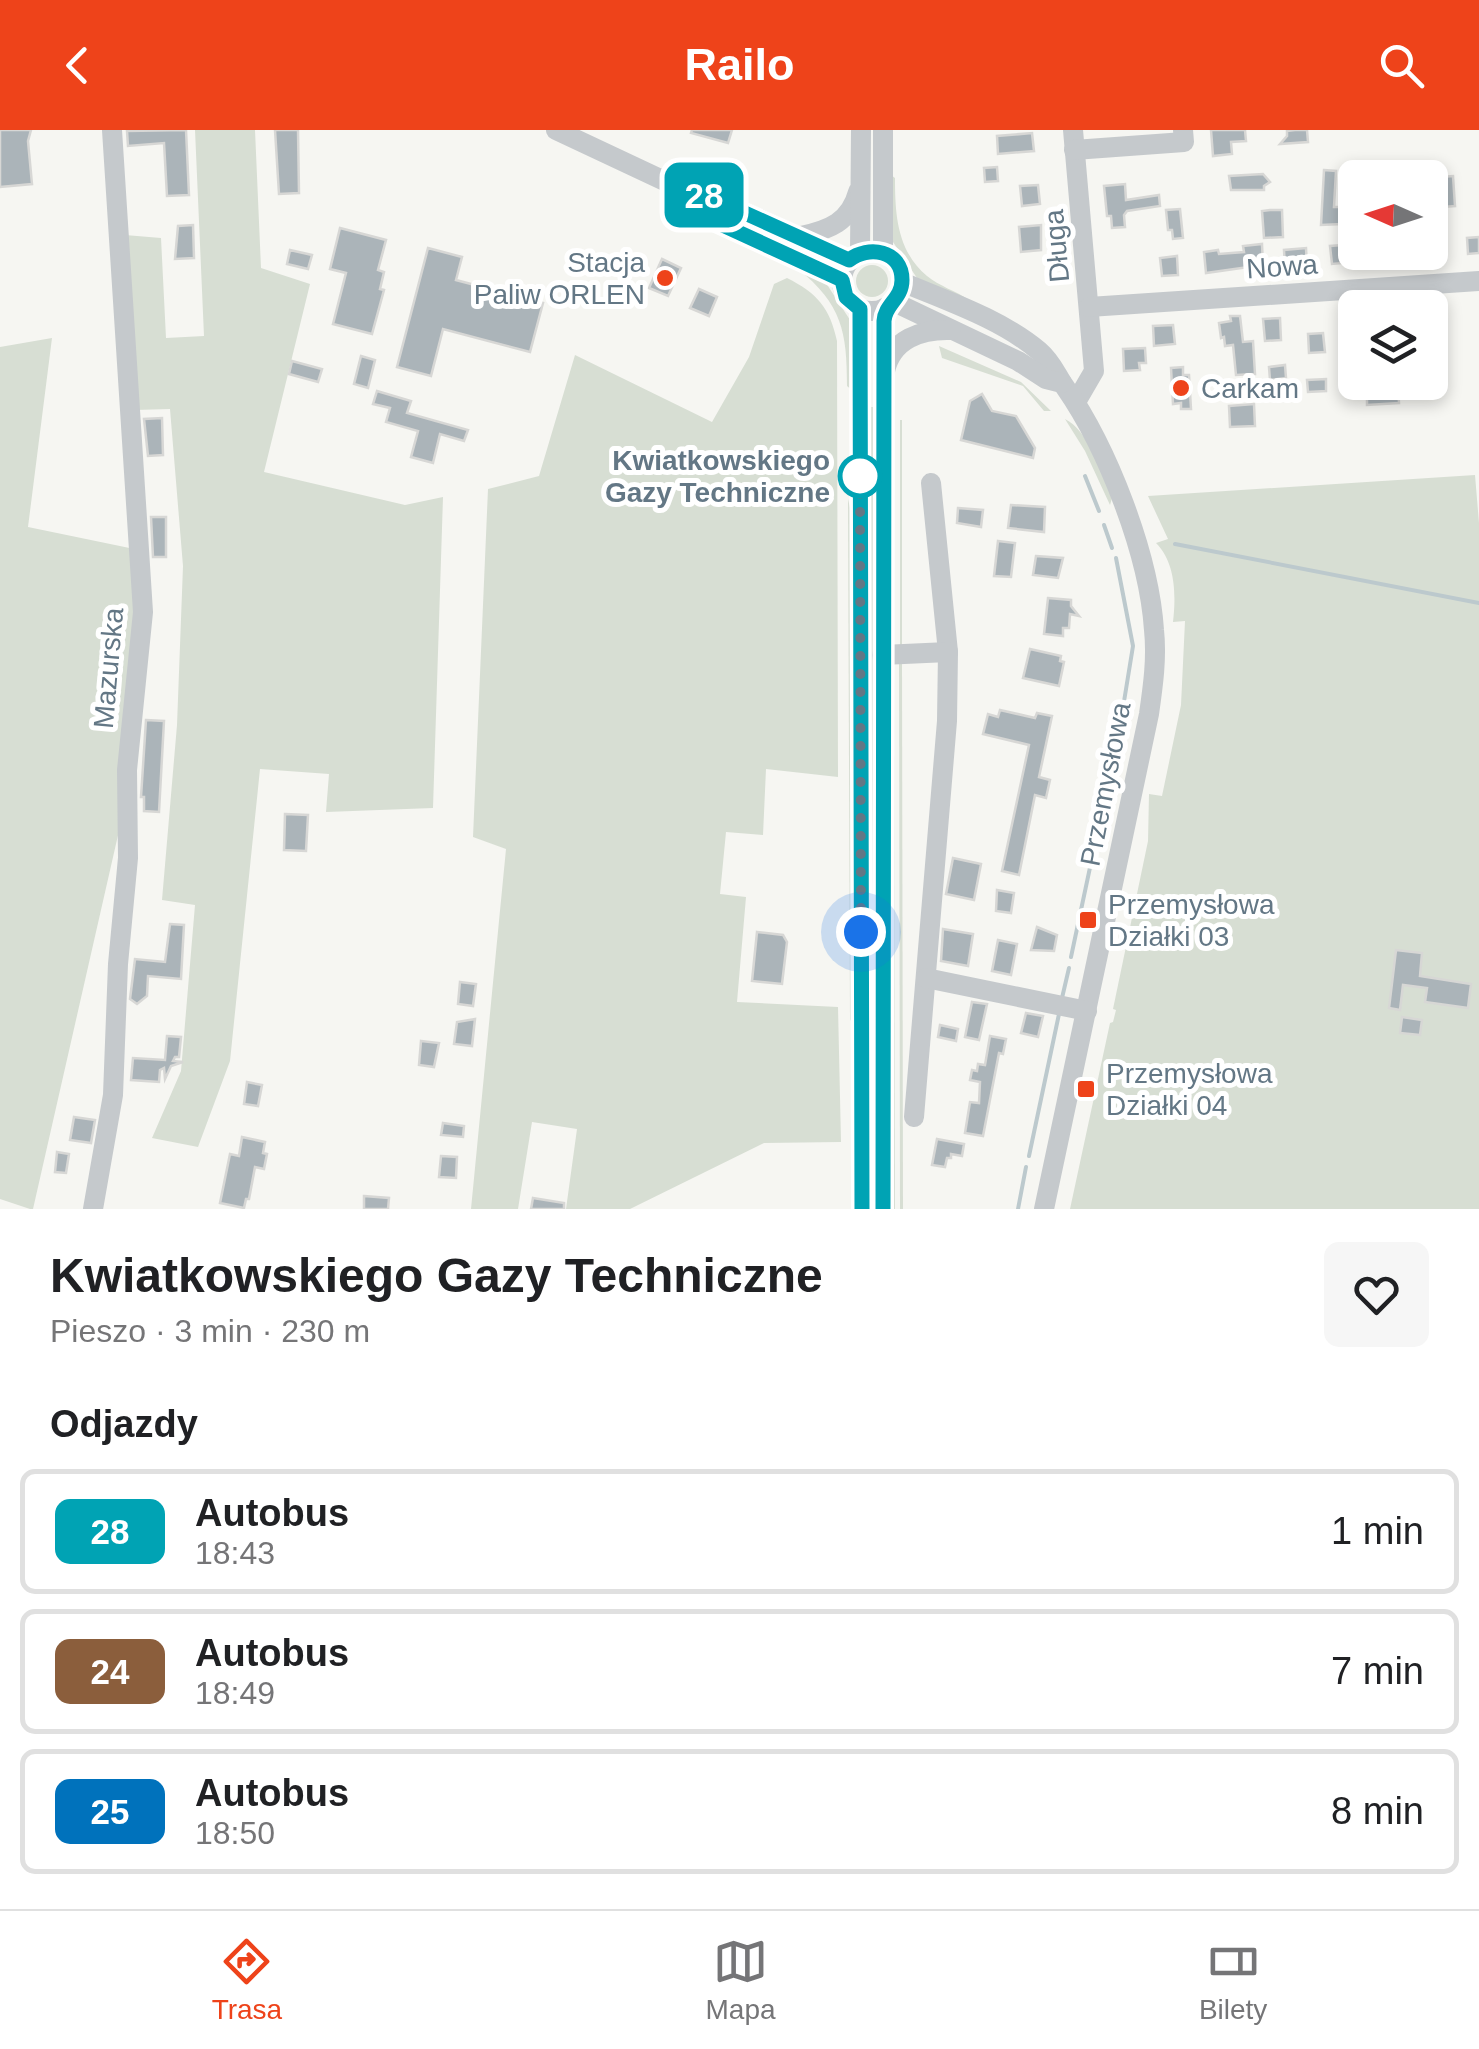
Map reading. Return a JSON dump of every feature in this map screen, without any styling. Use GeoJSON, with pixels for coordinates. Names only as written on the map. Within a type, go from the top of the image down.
{"type":"FeatureCollection","features":[{"type":"Feature","properties":{"kind":"street","name":"Mazurska"},"geometry":{"type":"LineString","coordinates":[[93,1209],[114,1095],[118,964],[128,858],[127,770],[143,612],[112,130]]}},
{"type":"Feature","properties":{"kind":"street"},"geometry":{"type":"LineString","coordinates":[[556,130],[671,184],[801,236],[850,264]]}},
{"type":"Feature","properties":{"kind":"street"},"geometry":{"type":"LineString","coordinates":[[861,130],[861,181],[846,297],[860,309],[862,1209]]}},
{"type":"Feature","properties":{"kind":"street"},"geometry":{"type":"LineString","coordinates":[[883,252],[884,130]]}},
{"type":"Feature","properties":{"kind":"street"},"geometry":{"type":"LineString","coordinates":[[1073,140],[1184,142],[1184,130]]}},
{"type":"Feature","properties":{"kind":"street","name":"Długa"},"geometry":{"type":"LineString","coordinates":[[1073,140],[1094,370],[1076,402]]}},
{"type":"Feature","properties":{"kind":"street"},"geometry":{"type":"LineString","coordinates":[[801,236],[843,221],[857,199],[861,181]]}},
{"type":"Feature","properties":{"kind":"street"},"geometry":{"type":"LineString","coordinates":[[671,184],[716,222],[850,264],[883,252]]}},
{"type":"Feature","properties":{"kind":"street"},"geometry":{"type":"LineString","coordinates":[[883,252],[898,264],[883,378],[883,1209]]}},
{"type":"Feature","properties":{"kind":"street","name":"Nowa"},"geometry":{"type":"LineString","coordinates":[[1089,306],[1479,281]]}},
{"type":"Feature","properties":{"kind":"street"},"geometry":{"type":"LineString","coordinates":[[860,309],[894,298]]}},
{"type":"Feature","properties":{"kind":"street","name":"Przemysłowa"},"geometry":{"type":"LineString","coordinates":[[894,298],[1046,379],[1062,383]]}},
{"type":"Feature","properties":{"kind":"street","name":"Przemysłowa"},"geometry":{"type":"LineString","coordinates":[[894,298],[1023,339],[1056,368],[1076,402],[1131,526],[1144,566],[1155,633],[1149,714],[1044,1209]]}},
{"type":"Feature","properties":{"kind":"street"},"geometry":{"type":"LineString","coordinates":[[883,378],[887,360],[906,339],[931,330],[950,330]]}},
{"type":"Feature","properties":{"kind":"street"},"geometry":{"type":"LineString","coordinates":[[1062,383],[1093,356]]}},
{"type":"Feature","properties":{"kind":"street"},"geometry":{"type":"LineString","coordinates":[[914,1117],[948,721],[948,652],[931,482]]}},
{"type":"Feature","properties":{"kind":"street"},"geometry":{"type":"LineString","coordinates":[[882,654],[948,652]]}},
{"type":"Feature","properties":{"kind":"street"},"geometry":{"type":"LineString","coordinates":[[926,978],[1087,1011]]}},
{"type":"Feature","properties":{"kind":"shaded area"},"geometry":{"type":"Polygon","coordinates":[[[195,130],[255,130],[261,268],[310,284],[264,472],[405,505],[443,497],[433,808],[326,812],[329,774],[260,769],[230,1061],[198,1147],[152,1138],[181,1071],[195,905],[162,900],[177,725],[183,566],[170,409],[135,410],[125,235],[161,238],[166,338],[204,336],[195,130]]]}},
{"type":"Feature","properties":{"kind":"shaded area"},"geometry":{"type":"Polygon","coordinates":[[[891,175],[895,178],[900,231],[909,255],[927,276],[969,300],[917,278],[893,242],[891,175]]]}},
{"type":"Feature","properties":{"kind":"shaded area"},"geometry":{"type":"Polygon","coordinates":[[[872,265],[883,270],[888,281],[883,292],[872,297],[861,292],[856,281],[861,270],[872,265]]]}},
{"type":"Feature","properties":{"kind":"shaded area"},"geometry":{"type":"Polygon","coordinates":[[[798,269],[826,283],[852,323],[853,391],[847,386],[846,350],[839,320],[824,294],[798,269]]]}},
{"type":"Feature","properties":{"kind":"shaded area"},"geometry":{"type":"Polygon","coordinates":[[[787,278],[821,303],[837,341],[838,777],[766,769],[763,835],[726,832],[720,894],[746,897],[737,1002],[838,1007],[841,1142],[764,1143],[630,1209],[566,1209],[577,1129],[532,1122],[518,1209],[471,1209],[506,849],[473,837],[488,489],[539,476],[575,355],[712,422],[749,357],[774,284],[787,278]]]}},
{"type":"Feature","properties":{"kind":"shaded area"},"geometry":{"type":"Polygon","coordinates":[[[52,338],[28,527],[144,551],[131,778],[30,1209],[0,1199],[0,347],[52,338]]]}},
{"type":"Feature","properties":{"kind":"shaded area"},"geometry":{"type":"Polygon","coordinates":[[[939,346],[1021,382],[1051,411],[1044,411],[1023,386],[942,358],[939,346]]]}},
{"type":"Feature","properties":{"kind":"shaded area"},"geometry":{"type":"Polygon","coordinates":[[[868,407],[876,407],[872,1011],[869,1010],[868,407]]]}},
{"type":"Feature","properties":{"kind":"shaded area"},"geometry":{"type":"Polygon","coordinates":[[[1065,419],[1081,433],[1093,454],[1112,498],[1110,505],[1085,451],[1065,419]]]}},
{"type":"Feature","properties":{"kind":"shaded area"},"geometry":{"type":"Polygon","coordinates":[[[902,420],[902,649],[900,649],[902,420]]]}},
{"type":"Feature","properties":{"kind":"shaded area"},"geometry":{"type":"Polygon","coordinates":[[[1475,475],[1479,523],[1479,1209],[1070,1209],[1116,1010],[1113,1009],[1148,841],[1149,794],[1162,796],[1181,705],[1185,621],[1173,622],[1171,570],[1156,543],[1168,539],[1148,496],[1475,475]]]}},
{"type":"Feature","properties":{"kind":"shaded area"},"geometry":{"type":"Polygon","coordinates":[[[848,499],[853,521],[854,1014],[850,1021],[848,499]]]}},
{"type":"Feature","properties":{"kind":"shaded area"},"geometry":{"type":"Polygon","coordinates":[[[902,659],[903,1209],[900,1209],[902,659]]]}},
{"type":"Feature","properties":{"kind":"shaded area"},"geometry":{"type":"Polygon","coordinates":[[[894,662],[895,1209],[891,1209],[890,668],[894,662]]]}},
{"type":"Feature","properties":{"kind":"building"},"geometry":{"type":"Polygon","coordinates":[[[0,130],[31,130],[28,141],[32,184],[0,187],[0,130]]]}},
{"type":"Feature","properties":{"kind":"building"},"geometry":{"type":"Polygon","coordinates":[[[186,130],[189,195],[167,196],[164,143],[128,146],[127,131],[186,130]]]}},
{"type":"Feature","properties":{"kind":"building"},"geometry":{"type":"Polygon","coordinates":[[[275,130],[298,130],[299,193],[279,194],[275,130]]]}},
{"type":"Feature","properties":{"kind":"building"},"geometry":{"type":"Polygon","coordinates":[[[732,130],[728,143],[691,133],[732,130]]]}},
{"type":"Feature","properties":{"kind":"building"},"geometry":{"type":"Polygon","coordinates":[[[1211,130],[1245,130],[1246,141],[1231,142],[1232,154],[1213,156],[1211,130]]]}},
{"type":"Feature","properties":{"kind":"building"},"geometry":{"type":"Polygon","coordinates":[[[1307,130],[1308,142],[1280,144],[1287,131],[1307,130]]]}},
{"type":"Feature","properties":{"kind":"building"},"geometry":{"type":"Polygon","coordinates":[[[1032,133],[1034,151],[998,154],[997,136],[1032,133]]]}},
{"type":"Feature","properties":{"kind":"building"},"geometry":{"type":"Polygon","coordinates":[[[997,167],[998,181],[985,182],[984,168],[997,167]]]}},
{"type":"Feature","properties":{"kind":"building"},"geometry":{"type":"Polygon","coordinates":[[[1324,170],[1336,171],[1334,207],[1338,207],[1338,224],[1321,225],[1324,170]]]}},
{"type":"Feature","properties":{"kind":"building"},"geometry":{"type":"Polygon","coordinates":[[[1263,174],[1270,182],[1264,190],[1231,190],[1229,176],[1263,174]]]}},
{"type":"Feature","properties":{"kind":"building"},"geometry":{"type":"Polygon","coordinates":[[[1448,176],[1453,176],[1455,206],[1448,207],[1448,176]]]}},
{"type":"Feature","properties":{"kind":"building"},"geometry":{"type":"Polygon","coordinates":[[[1125,184],[1126,200],[1159,195],[1160,206],[1127,211],[1125,227],[1112,228],[1104,186],[1125,184]]]}},
{"type":"Feature","properties":{"kind":"building"},"geometry":{"type":"Polygon","coordinates":[[[1038,185],[1040,204],[1022,206],[1020,186],[1038,185]]]}},
{"type":"Feature","properties":{"kind":"building"},"geometry":{"type":"Polygon","coordinates":[[[1180,209],[1183,238],[1173,239],[1166,210],[1180,209]]]}},
{"type":"Feature","properties":{"kind":"building"},"geometry":{"type":"Polygon","coordinates":[[[1282,210],[1283,237],[1264,238],[1262,211],[1282,210]]]}},
{"type":"Feature","properties":{"kind":"building"},"geometry":{"type":"Polygon","coordinates":[[[193,225],[194,258],[175,259],[178,226],[193,225]]]}},
{"type":"Feature","properties":{"kind":"building"},"geometry":{"type":"Polygon","coordinates":[[[1041,225],[1041,250],[1021,252],[1019,227],[1041,225]]]}},
{"type":"Feature","properties":{"kind":"building"},"geometry":{"type":"Polygon","coordinates":[[[340,228],[386,240],[378,270],[384,272],[380,289],[384,290],[372,334],[333,324],[346,273],[330,269],[340,228]]]}},
{"type":"Feature","properties":{"kind":"building"},"geometry":{"type":"Polygon","coordinates":[[[1479,237],[1479,253],[1468,254],[1467,238],[1479,237]]]}},
{"type":"Feature","properties":{"kind":"building"},"geometry":{"type":"Polygon","coordinates":[[[1262,244],[1263,265],[1206,273],[1204,252],[1244,252],[1243,246],[1262,244]]]}},
{"type":"Feature","properties":{"kind":"building"},"geometry":{"type":"Polygon","coordinates":[[[1330,246],[1338,246],[1338,263],[1332,264],[1330,246]]]}},
{"type":"Feature","properties":{"kind":"building"},"geometry":{"type":"Polygon","coordinates":[[[428,248],[462,257],[456,280],[543,303],[530,352],[443,329],[431,376],[397,367],[428,248]]]}},
{"type":"Feature","properties":{"kind":"building"},"geometry":{"type":"Polygon","coordinates":[[[1306,248],[1307,266],[1285,268],[1284,250],[1306,248]]]}},
{"type":"Feature","properties":{"kind":"building"},"geometry":{"type":"Polygon","coordinates":[[[290,250],[312,255],[308,269],[287,264],[290,250]]]}},
{"type":"Feature","properties":{"kind":"building"},"geometry":{"type":"Polygon","coordinates":[[[1177,256],[1178,275],[1162,276],[1160,258],[1177,256]]]}},
{"type":"Feature","properties":{"kind":"building","name":"Stacja Paliw ORLEN"},"geometry":{"type":"Polygon","coordinates":[[[662,259],[681,268],[668,296],[649,288],[662,259]]]}},
{"type":"Feature","properties":{"kind":"building"},"geometry":{"type":"Polygon","coordinates":[[[699,289],[717,297],[709,316],[690,308],[699,289]]]}},
{"type":"Feature","properties":{"kind":"building"},"geometry":{"type":"Polygon","coordinates":[[[1230,316],[1240,316],[1243,342],[1253,341],[1255,374],[1236,375],[1233,345],[1225,346],[1219,323],[1231,321],[1230,316]]]}},
{"type":"Feature","properties":{"kind":"building"},"geometry":{"type":"Polygon","coordinates":[[[1280,318],[1281,340],[1265,341],[1263,319],[1280,318]]]}},
{"type":"Feature","properties":{"kind":"building"},"geometry":{"type":"Polygon","coordinates":[[[1173,325],[1175,344],[1154,346],[1153,326],[1173,325]]]}},
{"type":"Feature","properties":{"kind":"building"},"geometry":{"type":"Polygon","coordinates":[[[1323,333],[1325,352],[1309,353],[1308,334],[1323,333]]]}},
{"type":"Feature","properties":{"kind":"building"},"geometry":{"type":"Polygon","coordinates":[[[1145,348],[1146,363],[1139,363],[1140,370],[1124,371],[1123,349],[1145,348]]]}},
{"type":"Feature","properties":{"kind":"building"},"geometry":{"type":"Polygon","coordinates":[[[361,356],[375,360],[368,388],[354,384],[361,356]]]}},
{"type":"Feature","properties":{"kind":"building"},"geometry":{"type":"Polygon","coordinates":[[[292,361],[322,369],[318,382],[289,374],[292,361]]]}},
{"type":"Feature","properties":{"kind":"building"},"geometry":{"type":"Polygon","coordinates":[[[1285,365],[1286,378],[1270,380],[1269,367],[1285,365]]]}},
{"type":"Feature","properties":{"kind":"building"},"geometry":{"type":"Polygon","coordinates":[[[1183,367],[1183,375],[1189,375],[1191,409],[1181,409],[1181,403],[1173,404],[1171,368],[1183,367]]]}},
{"type":"Feature","properties":{"kind":"building"},"geometry":{"type":"Polygon","coordinates":[[[1326,379],[1326,391],[1308,392],[1307,380],[1326,379]]]}},
{"type":"Feature","properties":{"kind":"building"},"geometry":{"type":"Polygon","coordinates":[[[377,391],[411,401],[407,413],[468,430],[464,441],[440,434],[433,463],[411,457],[418,431],[386,422],[390,408],[373,404],[377,391]]]}},
{"type":"Feature","properties":{"kind":"building"},"geometry":{"type":"Polygon","coordinates":[[[982,394],[992,411],[1016,416],[1035,448],[1033,458],[961,440],[970,401],[982,394]]]}},
{"type":"Feature","properties":{"kind":"building"},"geometry":{"type":"Polygon","coordinates":[[[1367,400],[1399,400],[1399,403],[1367,405],[1367,400]]]}},
{"type":"Feature","properties":{"kind":"building"},"geometry":{"type":"Polygon","coordinates":[[[1254,404],[1255,426],[1230,427],[1229,406],[1254,404]]]}},
{"type":"Feature","properties":{"kind":"building"},"geometry":{"type":"Polygon","coordinates":[[[162,418],[163,455],[148,456],[144,419],[162,418]]]}},
{"type":"Feature","properties":{"kind":"building"},"geometry":{"type":"Polygon","coordinates":[[[1011,505],[1045,507],[1044,532],[1008,528],[1011,505]]]}},
{"type":"Feature","properties":{"kind":"building"},"geometry":{"type":"Polygon","coordinates":[[[958,508],[983,510],[981,527],[957,523],[958,508]]]}},
{"type":"Feature","properties":{"kind":"building"},"geometry":{"type":"Polygon","coordinates":[[[151,517],[166,517],[166,557],[153,557],[151,517]]]}},
{"type":"Feature","properties":{"kind":"building"},"geometry":{"type":"Polygon","coordinates":[[[998,541],[1015,543],[1011,577],[994,576],[998,541]]]}},
{"type":"Feature","properties":{"kind":"building"},"geometry":{"type":"Polygon","coordinates":[[[1036,556],[1063,558],[1058,578],[1033,575],[1036,556]]]}},
{"type":"Feature","properties":{"kind":"building"},"geometry":{"type":"Polygon","coordinates":[[[1048,598],[1071,600],[1079,616],[1070,614],[1069,628],[1063,628],[1063,636],[1044,634],[1048,598]]]}},
{"type":"Feature","properties":{"kind":"building"},"geometry":{"type":"Polygon","coordinates":[[[1030,649],[1061,656],[1060,661],[1064,662],[1059,686],[1023,678],[1030,649]]]}},
{"type":"Feature","properties":{"kind":"building"},"geometry":{"type":"Polygon","coordinates":[[[1000,710],[1035,718],[1037,713],[1052,716],[1039,777],[1050,780],[1046,798],[1035,795],[1019,875],[1002,871],[1029,745],[983,734],[988,714],[998,717],[1000,710]]]}},
{"type":"Feature","properties":{"kind":"building"},"geometry":{"type":"Polygon","coordinates":[[[146,720],[164,721],[159,812],[144,811],[141,797],[146,720]]]}},
{"type":"Feature","properties":{"kind":"building"},"geometry":{"type":"Polygon","coordinates":[[[285,814],[308,815],[306,851],[284,850],[285,814]]]}},
{"type":"Feature","properties":{"kind":"building"},"geometry":{"type":"Polygon","coordinates":[[[953,858],[981,864],[974,900],[946,894],[953,858]]]}},
{"type":"Feature","properties":{"kind":"building"},"geometry":{"type":"Polygon","coordinates":[[[997,890],[1014,893],[1011,913],[996,911],[997,890]]]}},
{"type":"Feature","properties":{"kind":"building"},"geometry":{"type":"Polygon","coordinates":[[[170,924],[184,925],[181,979],[148,976],[147,996],[137,1004],[130,999],[135,959],[165,962],[170,924]]]}},
{"type":"Feature","properties":{"kind":"building"},"geometry":{"type":"Polygon","coordinates":[[[1037,927],[1057,935],[1054,951],[1031,950],[1037,927]]]}},
{"type":"Feature","properties":{"kind":"building"},"geometry":{"type":"Polygon","coordinates":[[[943,929],[973,934],[968,966],[941,961],[943,929]]]}},
{"type":"Feature","properties":{"kind":"building"},"geometry":{"type":"Polygon","coordinates":[[[757,932],[783,935],[787,942],[782,984],[752,981],[757,932]]]}},
{"type":"Feature","properties":{"kind":"building"},"geometry":{"type":"Polygon","coordinates":[[[998,940],[1017,944],[1011,975],[992,971],[998,940]]]}},
{"type":"Feature","properties":{"kind":"building"},"geometry":{"type":"Polygon","coordinates":[[[1396,950],[1422,953],[1420,976],[1471,984],[1468,1008],[1425,1002],[1427,988],[1403,985],[1400,1010],[1389,1008],[1396,950]]]}},
{"type":"Feature","properties":{"kind":"building"},"geometry":{"type":"Polygon","coordinates":[[[460,982],[476,984],[473,1006],[458,1004],[460,982]]]}},
{"type":"Feature","properties":{"kind":"building"},"geometry":{"type":"Polygon","coordinates":[[[972,1002],[987,1004],[979,1040],[965,1037],[972,1002]]]}},
{"type":"Feature","properties":{"kind":"building"},"geometry":{"type":"Polygon","coordinates":[[[1026,1013],[1043,1016],[1038,1037],[1021,1033],[1026,1013]]]}},
{"type":"Feature","properties":{"kind":"building"},"geometry":{"type":"Polygon","coordinates":[[[1402,1017],[1422,1020],[1420,1035],[1400,1033],[1402,1017]]]}},
{"type":"Feature","properties":{"kind":"building"},"geometry":{"type":"Polygon","coordinates":[[[475,1019],[472,1046],[454,1044],[457,1022],[475,1019]]]}},
{"type":"Feature","properties":{"kind":"building"},"geometry":{"type":"Polygon","coordinates":[[[940,1025],[958,1029],[956,1041],[938,1037],[940,1025]]]}},
{"type":"Feature","properties":{"kind":"building"},"geometry":{"type":"Polygon","coordinates":[[[167,1036],[181,1037],[179,1057],[173,1061],[183,1062],[171,1066],[165,1079],[164,1068],[160,1070],[159,1082],[131,1080],[133,1058],[165,1060],[167,1036]]]}},
{"type":"Feature","properties":{"kind":"building"},"geometry":{"type":"Polygon","coordinates":[[[990,1036],[1006,1039],[1003,1054],[999,1053],[983,1136],[965,1133],[970,1102],[979,1103],[980,1082],[970,1080],[972,1070],[977,1071],[978,1064],[985,1065],[990,1036]]]}},
{"type":"Feature","properties":{"kind":"building"},"geometry":{"type":"Polygon","coordinates":[[[421,1041],[439,1043],[434,1067],[419,1065],[421,1041]]]}},
{"type":"Feature","properties":{"kind":"building"},"geometry":{"type":"Polygon","coordinates":[[[247,1082],[262,1085],[258,1106],[244,1104],[247,1082]]]}},
{"type":"Feature","properties":{"kind":"building"},"geometry":{"type":"Polygon","coordinates":[[[74,1117],[95,1120],[91,1143],[70,1140],[74,1117]]]}},
{"type":"Feature","properties":{"kind":"building"},"geometry":{"type":"Polygon","coordinates":[[[443,1123],[464,1126],[463,1137],[441,1135],[443,1123]]]}},
{"type":"Feature","properties":{"kind":"building"},"geometry":{"type":"Polygon","coordinates":[[[242,1137],[265,1142],[263,1153],[267,1154],[264,1169],[255,1167],[244,1208],[220,1203],[230,1154],[239,1156],[242,1137]]]}},
{"type":"Feature","properties":{"kind":"building"},"geometry":{"type":"Polygon","coordinates":[[[937,1139],[964,1144],[962,1156],[951,1154],[945,1167],[932,1165],[937,1139]]]}},
{"type":"Feature","properties":{"kind":"building"},"geometry":{"type":"Polygon","coordinates":[[[57,1152],[69,1154],[66,1173],[55,1172],[57,1152]]]}},
{"type":"Feature","properties":{"kind":"building"},"geometry":{"type":"Polygon","coordinates":[[[441,1156],[457,1157],[456,1178],[439,1177],[441,1156]]]}},
{"type":"Feature","properties":{"kind":"building"},"geometry":{"type":"Polygon","coordinates":[[[364,1196],[389,1198],[388,1209],[364,1209],[364,1196]]]}},
{"type":"Feature","properties":{"kind":"building"},"geometry":{"type":"Polygon","coordinates":[[[533,1198],[564,1203],[564,1209],[531,1209],[533,1198]]]}},
{"type":"Feature","properties":{"kind":"waterway"},"geometry":{"type":"LineString","coordinates":[[1085,476],[1099,511]]}},
{"type":"Feature","properties":{"kind":"waterway"},"geometry":{"type":"LineString","coordinates":[[1104,525],[1112,548]]}},
{"type":"Feature","properties":{"kind":"waterway"},"geometry":{"type":"LineString","coordinates":[[1175,544],[1479,603]]}},
{"type":"Feature","properties":{"kind":"waterway"},"geometry":{"type":"LineString","coordinates":[[1116,558],[1133,646],[1121,720]]}},
{"type":"Feature","properties":{"kind":"waterway"},"geometry":{"type":"LineString","coordinates":[[1071,957],[1119,731]]}},
{"type":"Feature","properties":{"kind":"waterway"},"geometry":{"type":"LineString","coordinates":[[1062,998],[1069,968]]}},
{"type":"Feature","properties":{"kind":"waterway"},"geometry":{"type":"LineString","coordinates":[[1029,1156],[1059,1014]]}},
{"type":"Feature","properties":{"kind":"waterway"},"geometry":{"type":"LineString","coordinates":[[1018,1209],[1026,1167]]}},
{"type":"Feature","properties":{"kind":"bus line","name":"28"},"geometry":{"type":"LineString","coordinates":[[862,1209],[860,309],[846,297],[842,280],[716,222],[671,184],[704,194],[849,260],[868,250],[883,252],[898,264],[901,273],[900,293],[884,308],[883,1209]]}},
{"type":"Feature","properties":{"kind":"place","name":"Stacja Paliw ORLEN"},"geometry":{"type":"Point","coordinates":[665,278]}},
{"type":"Feature","properties":{"kind":"place","name":"Carkam"},"geometry":{"type":"Point","coordinates":[1181,388]}},
{"type":"Feature","properties":{"kind":"place","name":"Kwiatkowskiego Gazy Techniczne"},"geometry":{"type":"Point","coordinates":[860,476]}},
{"type":"Feature","properties":{"kind":"place","name":"Przemysłowa Działki 03"},"geometry":{"type":"Point","coordinates":[1088,920]}},
{"type":"Feature","properties":{"kind":"place","name":"Przemysłowa Działki 04"},"geometry":{"type":"Point","coordinates":[1086,1089]}},
{"type":"Feature","properties":{"kind":"route"},"geometry":{"type":"LineString","coordinates":[[860,476],[861,932]]}}]}
